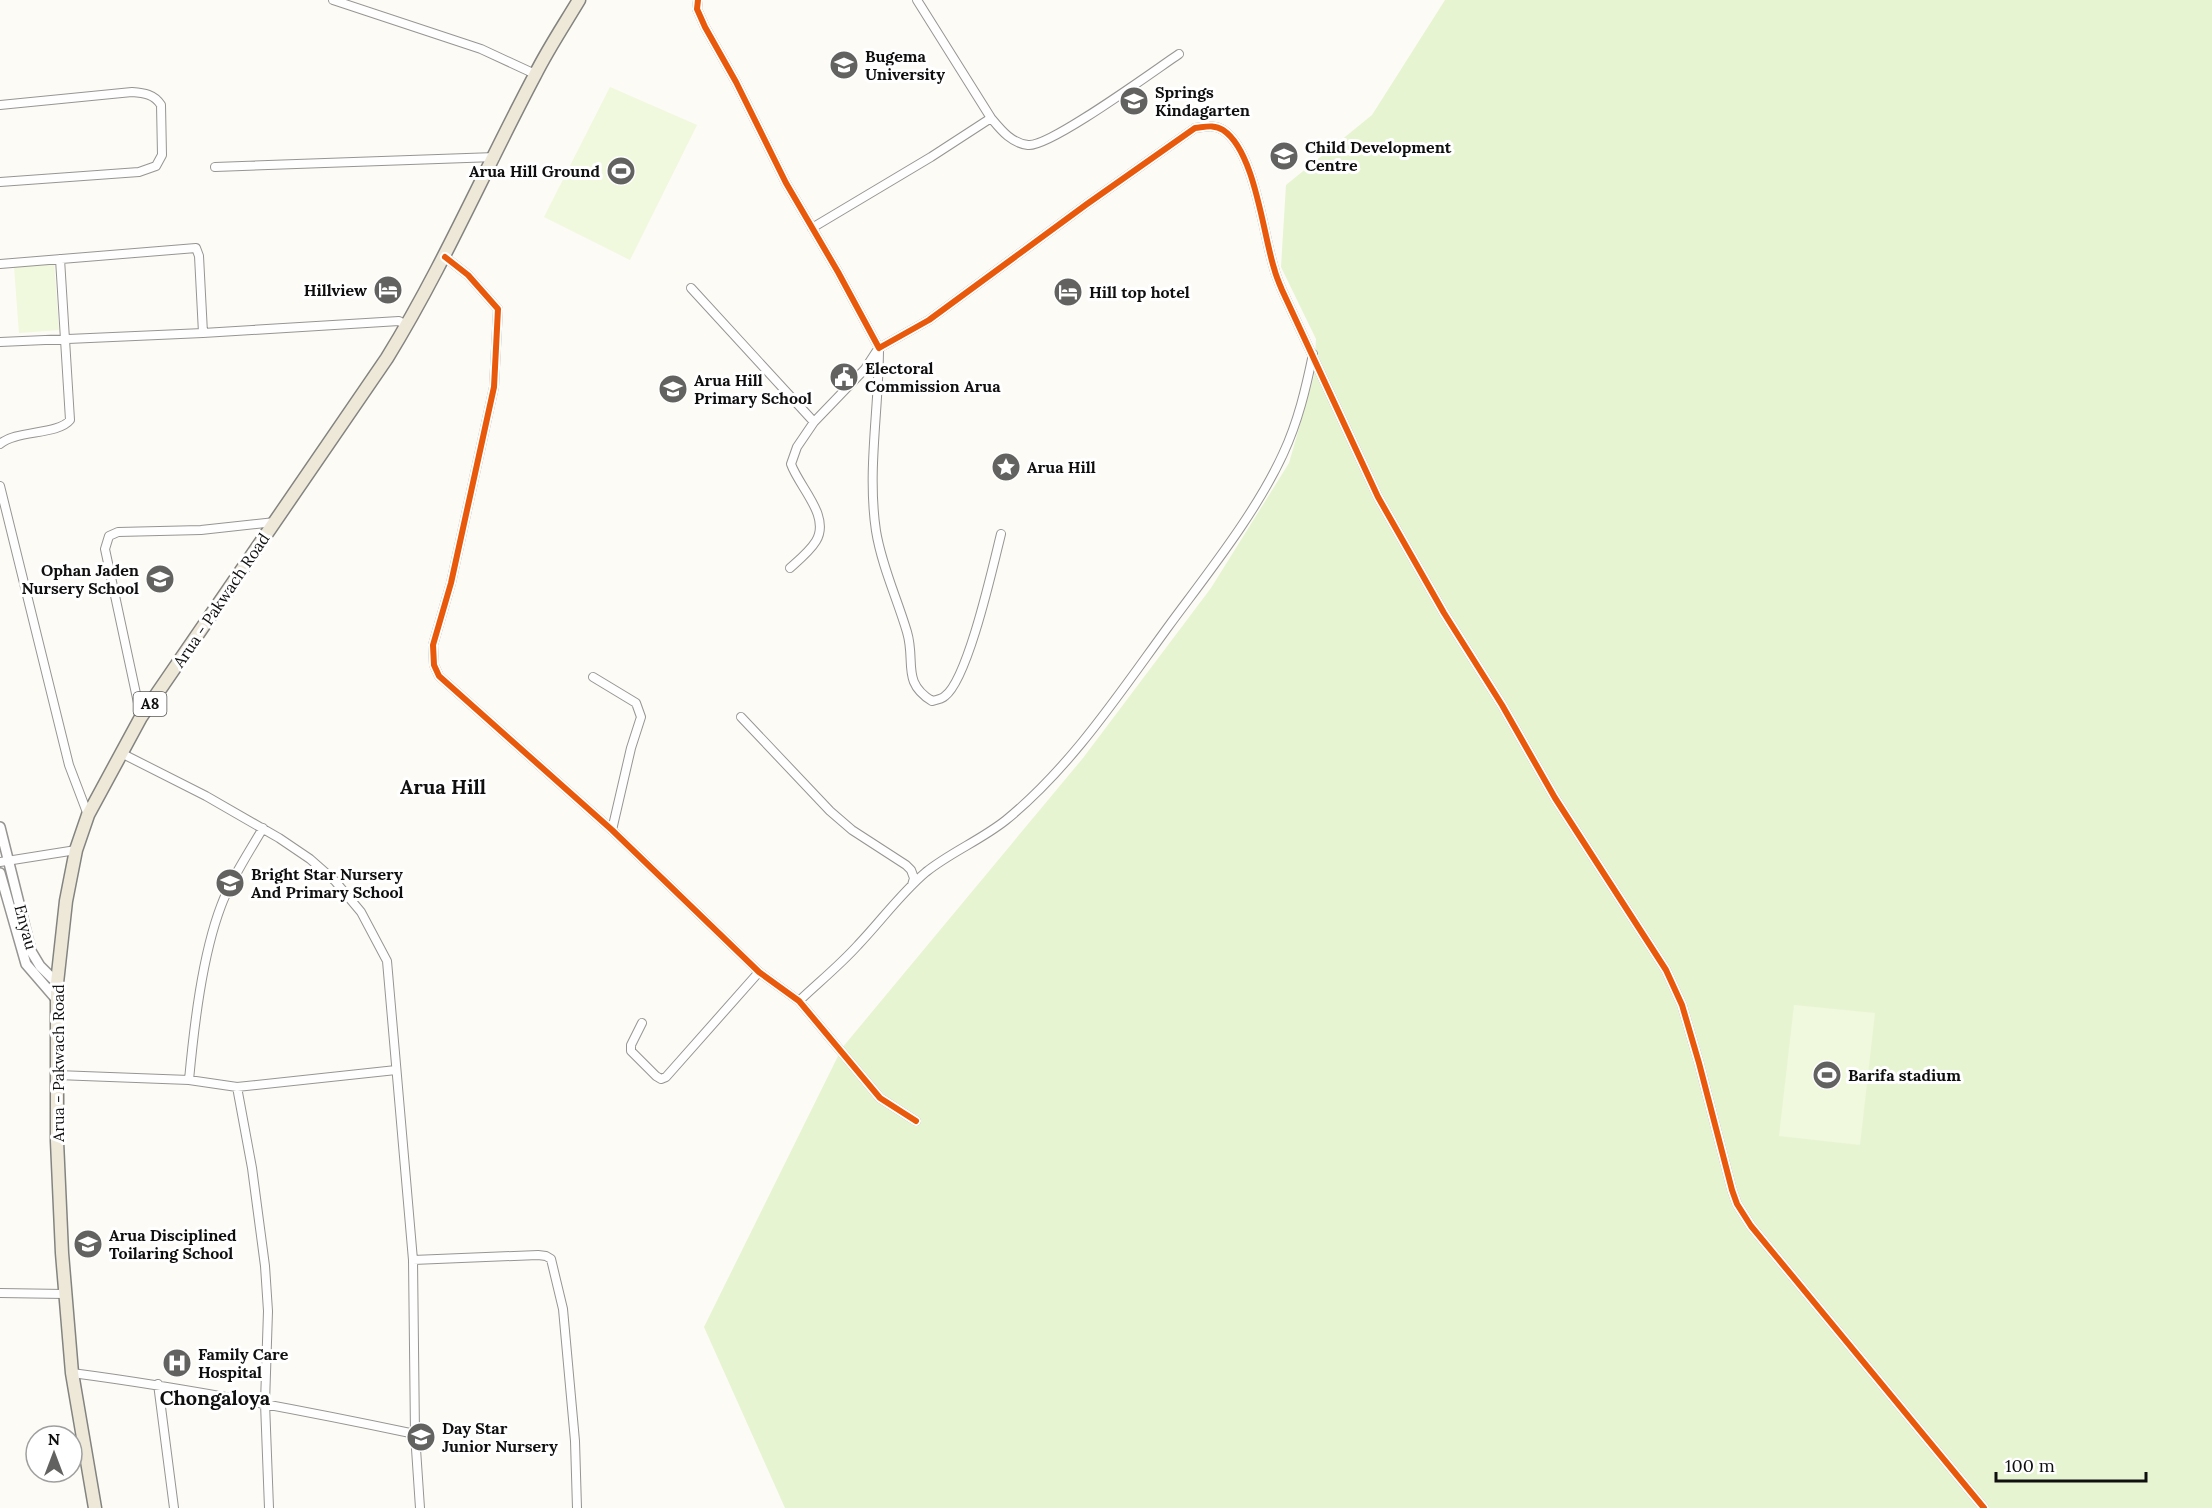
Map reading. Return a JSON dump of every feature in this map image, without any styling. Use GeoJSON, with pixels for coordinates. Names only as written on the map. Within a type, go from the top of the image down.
{"type":"FeatureCollection","features":[{"type":"Feature","properties":{"kind":"main road","name":"Arua - Pakwach Road"},"geometry":{"type":"LineString","coordinates":[[95,1508],[72,1373],[65,1294],[57,1141],[57,983],[66,901],[76,850],[88,815],[141,717],[407,326],[445,256],[535,74],[579,0]]}},
{"type":"Feature","properties":{"kind":"street"},"geometry":{"type":"LineString","coordinates":[[333,0],[481,49],[535,74]]}},
{"type":"Feature","properties":{"kind":"street"},"geometry":{"type":"LineString","coordinates":[[698,0],[697,9],[705,27],[736,82],[786,183],[879,348],[873,498],[876,531],[883,564],[908,634],[913,683],[921,694],[932,701],[944,698],[953,688],[972,644],[1001,534]]}},
{"type":"Feature","properties":{"kind":"street"},"geometry":{"type":"LineString","coordinates":[[917,0],[1001,131],[1014,141],[1029,145],[1045,142],[1179,54]]}},
{"type":"Feature","properties":{"kind":"street"},"geometry":{"type":"LineString","coordinates":[[0,105],[132,92],[147,93],[158,99],[162,105],[162,155],[156,166],[139,172],[0,182]]}},
{"type":"Feature","properties":{"kind":"street"},"geometry":{"type":"LineString","coordinates":[[812,228],[931,157],[991,118]]}},
{"type":"Feature","properties":{"kind":"street"},"geometry":{"type":"LineString","coordinates":[[790,568],[819,536],[818,513],[791,464],[797,447],[814,422],[865,369],[879,348],[929,320],[1195,128],[1212,126],[1222,130],[1235,142],[1251,177],[1274,268],[1378,497],[1555,798],[1666,970],[1682,1005],[1737,1204],[1751,1226],[1984,1508]]}},
{"type":"Feature","properties":{"kind":"street"},"geometry":{"type":"LineString","coordinates":[[215,167],[495,157]]}},
{"type":"Feature","properties":{"kind":"street"},"geometry":{"type":"LineString","coordinates":[[0,264],[196,248],[199,256],[203,333]]}},
{"type":"Feature","properties":{"kind":"street"},"geometry":{"type":"LineString","coordinates":[[445,256],[468,275],[498,309],[494,387],[451,583],[433,645],[434,665],[439,676],[612,830],[759,972],[800,1001],[880,1098],[916,1121]]}},
{"type":"Feature","properties":{"kind":"street"},"geometry":{"type":"LineString","coordinates":[[0,444],[15,436],[42,432],[67,424],[70,420],[60,259]]}},
{"type":"Feature","properties":{"kind":"street"},"geometry":{"type":"LineString","coordinates":[[691,288],[814,422]]}},
{"type":"Feature","properties":{"kind":"street"},"geometry":{"type":"LineString","coordinates":[[0,342],[399,321],[407,326]]}},
{"type":"Feature","properties":{"kind":"street"},"geometry":{"type":"LineString","coordinates":[[800,1001],[856,947],[911,886],[927,872],[979,840],[1006,820],[1056,772],[1217,561],[1254,505],[1282,456],[1292,432],[1313,354]]}},
{"type":"Feature","properties":{"kind":"street"},"geometry":{"type":"LineString","coordinates":[[0,486],[69,765],[88,815]]}},
{"type":"Feature","properties":{"kind":"street"},"geometry":{"type":"LineString","coordinates":[[141,717],[105,549],[109,536],[118,532],[201,530],[275,522]]}},
{"type":"Feature","properties":{"kind":"street"},"geometry":{"type":"LineString","coordinates":[[593,677],[636,703],[641,717],[631,748],[612,830]]}},
{"type":"Feature","properties":{"kind":"street"},"geometry":{"type":"LineString","coordinates":[[741,717],[830,811],[852,830],[894,855],[912,870],[914,878],[911,886]]}},
{"type":"Feature","properties":{"kind":"street"},"geometry":{"type":"LineString","coordinates":[[121,753],[206,796],[310,859],[335,881],[361,912],[387,961],[413,1260],[415,1434],[420,1508]]}},
{"type":"Feature","properties":{"kind":"street","name":"Enyau"},"geometry":{"type":"LineString","coordinates":[[0,827],[4,861],[31,951],[39,966],[57,983]]}},
{"type":"Feature","properties":{"kind":"street"},"geometry":{"type":"LineString","coordinates":[[189,1080],[200,996],[220,909],[229,886],[262,828]]}},
{"type":"Feature","properties":{"kind":"street"},"geometry":{"type":"LineString","coordinates":[[4,861],[76,850]]}},
{"type":"Feature","properties":{"kind":"street","name":"Enyau"},"geometry":{"type":"LineString","coordinates":[[0,873],[26,964],[57,1000]]}},
{"type":"Feature","properties":{"kind":"street"},"geometry":{"type":"LineString","coordinates":[[642,1023],[631,1045],[631,1051],[661,1079],[666,1077],[759,972]]}},
{"type":"Feature","properties":{"kind":"street"},"geometry":{"type":"LineString","coordinates":[[57,1075],[189,1080],[237,1087],[396,1070]]}},
{"type":"Feature","properties":{"kind":"street"},"geometry":{"type":"LineString","coordinates":[[237,1087],[252,1168],[265,1266],[268,1311],[265,1403],[269,1508]]}},
{"type":"Feature","properties":{"kind":"street"},"geometry":{"type":"LineString","coordinates":[[413,1260],[538,1255],[551,1259],[561,1293],[568,1349],[577,1508]]}},
{"type":"Feature","properties":{"kind":"street"},"geometry":{"type":"LineString","coordinates":[[0,1293],[65,1294]]}},
{"type":"Feature","properties":{"kind":"street"},"geometry":{"type":"LineString","coordinates":[[72,1373],[159,1384],[415,1434]]}},
{"type":"Feature","properties":{"kind":"street"},"geometry":{"type":"LineString","coordinates":[[159,1384],[174,1508]]}},
{"type":"Feature","properties":{"kind":"green space"},"geometry":{"type":"Polygon","coordinates":[[[1445,0],[2212,0],[2212,1508],[785,1508],[704,1327],[842,1048],[1083,758],[1211,588],[1289,463],[1314,376],[1316,339],[1281,267],[1286,185],[1372,115],[1445,0]]]}},
{"type":"Feature","properties":{"kind":"green space","name":"Arua Hill Ground"},"geometry":{"type":"Polygon","coordinates":[[[610,87],[697,125],[630,260],[544,217],[610,87]]]}},
{"type":"Feature","properties":{"kind":"green space"},"geometry":{"type":"Polygon","coordinates":[[[54,263],[59,330],[19,333],[14,266],[54,263]]]}},
{"type":"Feature","properties":{"kind":"green space","name":"Barifa stadium"},"geometry":{"type":"Polygon","coordinates":[[[1794,1005],[1875,1013],[1860,1145],[1779,1136],[1794,1005]]]}},
{"type":"Feature","properties":{"kind":"cycle path"},"geometry":{"type":"LineString","coordinates":[[698,0],[697,9],[705,27],[736,82],[786,183],[879,348],[929,320],[1195,128],[1216,127],[1223,130],[1234,141],[1250,174],[1279,282],[1378,497],[1444,613],[1502,705],[1555,798],[1666,970],[1682,1005],[1737,1204],[1751,1226],[1984,1508]]}},
{"type":"Feature","properties":{"kind":"cycle path"},"geometry":{"type":"LineString","coordinates":[[445,257],[468,275],[498,309],[494,387],[451,583],[433,645],[434,665],[439,676],[612,830],[759,972],[799,1001],[880,1098],[916,1121]]}},
{"type":"Feature","properties":{"kind":"place","name":"Bugema University"},"geometry":{"type":"Point","coordinates":[844,65]}},
{"type":"Feature","properties":{"kind":"place","name":"Springs Kindagarten"},"geometry":{"type":"Point","coordinates":[1134,101]}},
{"type":"Feature","properties":{"kind":"place","name":"Child Development Centre"},"geometry":{"type":"Point","coordinates":[1284,156]}},
{"type":"Feature","properties":{"kind":"place","name":"Arua Hill Ground"},"geometry":{"type":"Point","coordinates":[621,171]}},
{"type":"Feature","properties":{"kind":"place","name":"Hillview"},"geometry":{"type":"Point","coordinates":[388,290]}},
{"type":"Feature","properties":{"kind":"place","name":"Hill top hotel"},"geometry":{"type":"Point","coordinates":[1068,292]}},
{"type":"Feature","properties":{"kind":"place","name":"Electoral Commission Arua"},"geometry":{"type":"Point","coordinates":[844,377]}},
{"type":"Feature","properties":{"kind":"place","name":"Arua Hill Primary School"},"geometry":{"type":"Point","coordinates":[673,389]}},
{"type":"Feature","properties":{"kind":"place","name":"Arua Hill"},"geometry":{"type":"Point","coordinates":[1006,467]}},
{"type":"Feature","properties":{"kind":"place","name":"Ophan Jaden Nursery School"},"geometry":{"type":"Point","coordinates":[160,579]}},
{"type":"Feature","properties":{"kind":"place","name":"Bright Star Nursery And Primary School"},"geometry":{"type":"Point","coordinates":[230,883]}},
{"type":"Feature","properties":{"kind":"place","name":"Barifa stadium"},"geometry":{"type":"Point","coordinates":[1827,1075]}},
{"type":"Feature","properties":{"kind":"place","name":"Arua Disciplined Toilaring School"},"geometry":{"type":"Point","coordinates":[88,1244]}},
{"type":"Feature","properties":{"kind":"place","name":"Family Care Hospital"},"geometry":{"type":"Point","coordinates":[177,1363]}},
{"type":"Feature","properties":{"kind":"place","name":"Day Star Junior Nursery"},"geometry":{"type":"Point","coordinates":[421,1437]}},
{"type":"Feature","properties":{"kind":"district","name":"Arua Hill"},"geometry":{"type":"Point","coordinates":[443,787]}},
{"type":"Feature","properties":{"kind":"district","name":"Chongaloya"},"geometry":{"type":"Point","coordinates":[215,1398]}}]}
